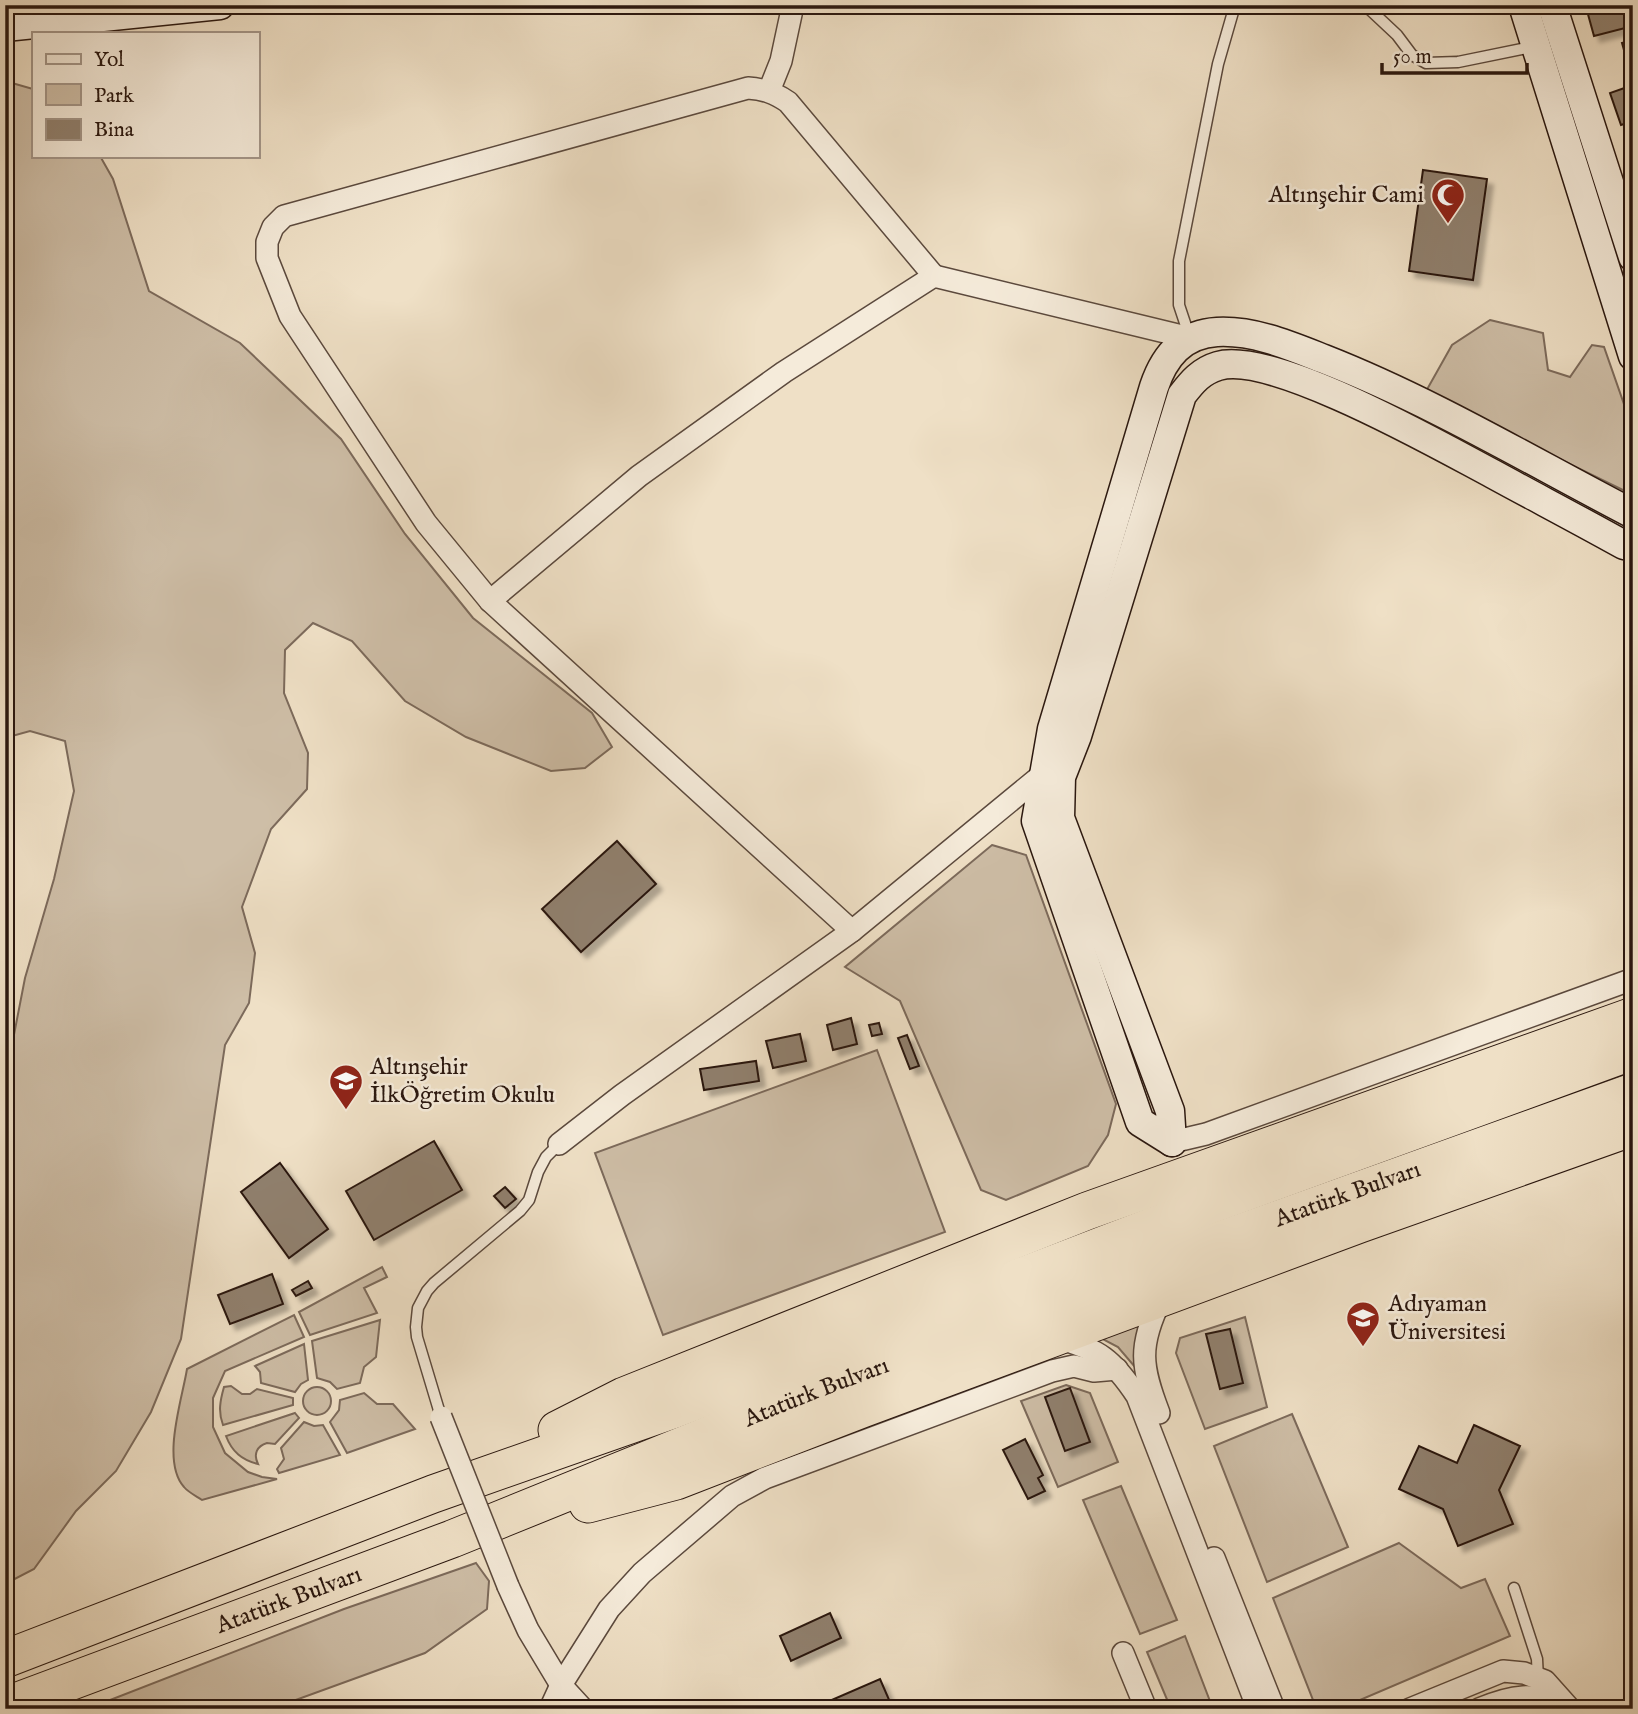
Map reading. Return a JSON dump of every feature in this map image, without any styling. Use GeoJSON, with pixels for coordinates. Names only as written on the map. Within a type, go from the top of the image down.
{"type":"FeatureCollection","features":[{"type":"Feature","properties":{"kind":"highway"},"geometry":{"type":"LineString","coordinates":[[433,1494],[624,1396],[1087,1211],[1633,1016]]}},
{"type":"Feature","properties":{"kind":"highway","name":"Atatürk Bulvarı"},"geometry":{"type":"LineString","coordinates":[[5,1659],[433,1494],[675,1409],[1150,1227],[1633,1051]]}},
{"type":"Feature","properties":{"kind":"highway","name":"Atatürk Bulvarı"},"geometry":{"type":"LineString","coordinates":[[5,1706],[452,1539],[812,1393],[1138,1270],[1633,1092]]}},
{"type":"Feature","properties":{"kind":"highway"},"geometry":{"type":"LineString","coordinates":[[452,1539],[676,1481],[1161,1298],[1633,1127]]}},
{"type":"Feature","properties":{"kind":"street"},"geometry":{"type":"LineString","coordinates":[[5,27],[220,5]]}},
{"type":"Feature","properties":{"kind":"street"},"geometry":{"type":"LineString","coordinates":[[769,91],[781,61],[793,5]]}},
{"type":"Feature","properties":{"kind":"street"},"geometry":{"type":"LineString","coordinates":[[1523,5],[1633,356]]}},
{"type":"Feature","properties":{"kind":"street"},"geometry":{"type":"LineString","coordinates":[[1552,5],[1628,223],[1633,257]]}},
{"type":"Feature","properties":{"kind":"street"},"geometry":{"type":"LineString","coordinates":[[852,931],[490,601],[426,523],[290,316],[267,258],[267,242],[273,228],[284,216],[748,88],[769,91],[788,102],[934,276],[1190,338]]}},
{"type":"Feature","properties":{"kind":"street"},"geometry":{"type":"LineString","coordinates":[[490,601],[639,476],[783,372],[934,276]]}},
{"type":"Feature","properties":{"kind":"street"},"geometry":{"type":"LineString","coordinates":[[1633,514],[1381,381],[1294,347],[1250,334],[1216,332],[1190,338],[1169,354],[1160,369],[1052,729],[1052,775],[1060,818],[1170,1111],[1172,1142],[1206,1135],[1633,979]]}},
{"type":"Feature","properties":{"kind":"street"},"geometry":{"type":"LineString","coordinates":[[559,1144],[622,1095],[852,931],[1052,775],[1077,736],[1182,395],[1198,375],[1220,365],[1246,365],[1286,376],[1371,409],[1624,545],[1633,547]]}},
{"type":"Feature","properties":{"kind":"street"},"geometry":{"type":"LineString","coordinates":[[1161,1298],[1151,1320],[1144,1349],[1146,1381],[1274,1709]]}},
{"type":"Feature","properties":{"kind":"street"},"geometry":{"type":"LineString","coordinates":[[1055,1338],[1080,1344],[1100,1353],[1117,1369],[1137,1396],[1258,1709]]}},
{"type":"Feature","properties":{"kind":"street"},"geometry":{"type":"LineString","coordinates":[[550,1709],[561,1685],[609,1609],[642,1573],[732,1496],[765,1478],[1052,1371],[1074,1366],[1094,1371],[1117,1369]]}},
{"type":"Feature","properties":{"kind":"street"},"geometry":{"type":"LineString","coordinates":[[441,1417],[528,1630],[561,1685],[583,1709]]}},
{"type":"Feature","properties":{"kind":"street"},"geometry":{"type":"LineString","coordinates":[[1123,1653],[1146,1709]]}},
{"type":"Feature","properties":{"kind":"street"},"geometry":{"type":"LineString","coordinates":[[1410,1709],[1503,1671],[1517,1672],[1536,1687]]}},
{"type":"Feature","properties":{"kind":"street"},"geometry":{"type":"LineString","coordinates":[[1479,1709],[1536,1687],[1551,1686],[1569,1709]]}},
{"type":"Feature","properties":{"kind":"lane"},"geometry":{"type":"LineString","coordinates":[[1190,338],[1179,305],[1179,261],[1218,64],[1234,5]]}},
{"type":"Feature","properties":{"kind":"lane"},"geometry":{"type":"LineString","coordinates":[[1365,5],[1397,35],[1412,55],[1426,63],[1458,62],[1536,46]]}},
{"type":"Feature","properties":{"kind":"lane"},"geometry":{"type":"LineString","coordinates":[[441,1417],[417,1337],[416,1318],[422,1299],[433,1283],[520,1211],[529,1200],[546,1157],[559,1144]]}},
{"type":"Feature","properties":{"kind":"lane"},"geometry":{"type":"LineString","coordinates":[[1514,1588],[1537,1659],[1536,1687]]}},
{"type":"Feature","properties":{"kind":"green space"},"geometry":{"type":"Polygon","coordinates":[[[5,81],[32,89],[32,158],[101,158],[113,179],[149,291],[240,343],[341,439],[405,534],[473,618],[592,713],[612,747],[585,768],[551,771],[466,737],[405,701],[352,641],[313,623],[285,650],[284,693],[308,753],[307,789],[271,829],[242,907],[255,953],[249,1003],[225,1045],[181,1339],[151,1412],[116,1471],[76,1511],[34,1569],[5,1584],[5,1153],[8,1134],[5,1081],[25,978],[54,879],[74,791],[65,741],[30,731],[5,738],[5,81]]]}},
{"type":"Feature","properties":{"kind":"green space"},"geometry":{"type":"Polygon","coordinates":[[[1490,320],[1543,333],[1548,370],[1570,377],[1592,345],[1604,347],[1633,430],[1633,495],[1425,393],[1452,345],[1490,320]]]}},
{"type":"Feature","properties":{"kind":"green space"},"geometry":{"type":"Polygon","coordinates":[[[992,845],[1026,855],[1116,1104],[1108,1135],[1088,1166],[1006,1200],[981,1190],[900,1001],[845,967],[992,845]]]}},
{"type":"Feature","properties":{"kind":"green space"},"geometry":{"type":"Polygon","coordinates":[[[877,1050],[945,1232],[663,1335],[595,1153],[877,1050]]]}},
{"type":"Feature","properties":{"kind":"green space"},"geometry":{"type":"Polygon","coordinates":[[[382,1267],[387,1277],[364,1288],[377,1313],[310,1335],[299,1312],[382,1267]]]}},
{"type":"Feature","properties":{"kind":"green space"},"geometry":{"type":"Polygon","coordinates":[[[294,1315],[304,1337],[225,1371],[213,1398],[213,1427],[225,1453],[248,1472],[277,1479],[202,1500],[184,1487],[177,1476],[174,1462],[175,1430],[187,1369],[294,1315]]]}},
{"type":"Feature","properties":{"kind":"green space"},"geometry":{"type":"Polygon","coordinates":[[[1143,1316],[1135,1343],[1135,1367],[1118,1347],[1093,1334],[1143,1316]]]}},
{"type":"Feature","properties":{"kind":"green space"},"geometry":{"type":"Polygon","coordinates":[[[1245,1317],[1267,1407],[1205,1429],[1176,1353],[1180,1338],[1245,1317]]]}},
{"type":"Feature","properties":{"kind":"green space"},"geometry":{"type":"Polygon","coordinates":[[[380,1320],[376,1357],[364,1367],[360,1383],[337,1389],[330,1382],[317,1378],[312,1341],[380,1320]]]}},
{"type":"Feature","properties":{"kind":"green space"},"geometry":{"type":"Polygon","coordinates":[[[304,1344],[308,1380],[295,1392],[261,1383],[260,1372],[255,1366],[304,1344]]]}},
{"type":"Feature","properties":{"kind":"green space"},"geometry":{"type":"Polygon","coordinates":[[[1066,1385],[1090,1393],[1118,1462],[1058,1487],[1021,1401],[1066,1385]]]}},
{"type":"Feature","properties":{"kind":"green space"},"geometry":{"type":"Polygon","coordinates":[[[231,1386],[242,1394],[250,1394],[257,1389],[293,1398],[293,1405],[223,1425],[221,1397],[224,1387],[231,1386]]]}},
{"type":"Feature","properties":{"kind":"green space"},"geometry":{"type":"Polygon","coordinates":[[[317,1387],[327,1391],[331,1401],[327,1411],[317,1415],[307,1411],[303,1401],[307,1391],[317,1387]]]}},
{"type":"Feature","properties":{"kind":"green space"},"geometry":{"type":"Polygon","coordinates":[[[364,1393],[377,1404],[393,1404],[415,1429],[347,1453],[330,1422],[339,1410],[340,1400],[364,1393]]]}},
{"type":"Feature","properties":{"kind":"green space"},"geometry":{"type":"Polygon","coordinates":[[[295,1413],[299,1418],[275,1444],[267,1443],[258,1448],[258,1464],[238,1454],[226,1436],[295,1413]]]}},
{"type":"Feature","properties":{"kind":"green space"},"geometry":{"type":"Polygon","coordinates":[[[1292,1414],[1348,1547],[1267,1582],[1214,1446],[1292,1414]]]}},
{"type":"Feature","properties":{"kind":"green space"},"geometry":{"type":"Polygon","coordinates":[[[304,1422],[314,1426],[323,1425],[340,1455],[279,1473],[277,1469],[284,1459],[281,1448],[304,1422]]]}},
{"type":"Feature","properties":{"kind":"green space"},"geometry":{"type":"Polygon","coordinates":[[[1121,1486],[1177,1620],[1140,1634],[1083,1500],[1121,1486]]]}},
{"type":"Feature","properties":{"kind":"green space"},"geometry":{"type":"Polygon","coordinates":[[[1399,1543],[1461,1588],[1485,1579],[1510,1636],[1339,1709],[1321,1709],[1315,1705],[1273,1598],[1399,1543]]]}},
{"type":"Feature","properties":{"kind":"green space"},"geometry":{"type":"Polygon","coordinates":[[[476,1563],[489,1581],[487,1609],[425,1653],[271,1709],[87,1709],[344,1609],[476,1563]]]}},
{"type":"Feature","properties":{"kind":"green space"},"geometry":{"type":"Polygon","coordinates":[[[1185,1636],[1213,1709],[1171,1709],[1147,1652],[1185,1636]]]}},
{"type":"Feature","properties":{"kind":"building"},"geometry":{"type":"Polygon","coordinates":[[[1633,5],[1633,26],[1594,36],[1586,7],[1633,5]]]}},
{"type":"Feature","properties":{"kind":"building"},"geometry":{"type":"Polygon","coordinates":[[[1633,40],[1633,67],[1629,68],[1622,43],[1633,40]]]}},
{"type":"Feature","properties":{"kind":"building"},"geometry":{"type":"Polygon","coordinates":[[[1633,85],[1633,121],[1621,125],[1610,93],[1633,85]]]}},
{"type":"Feature","properties":{"kind":"building"},"geometry":{"type":"Polygon","coordinates":[[[1633,132],[1633,166],[1625,134],[1633,132]]]}},
{"type":"Feature","properties":{"kind":"building","name":"Altınşehir Cami"},"geometry":{"type":"Polygon","coordinates":[[[1423,170],[1487,179],[1473,280],[1409,271],[1423,170]]]}},
{"type":"Feature","properties":{"kind":"building"},"geometry":{"type":"Polygon","coordinates":[[[617,841],[656,884],[581,952],[542,909],[617,841]]]}},
{"type":"Feature","properties":{"kind":"building"},"geometry":{"type":"Polygon","coordinates":[[[851,1018],[857,1044],[833,1050],[827,1025],[851,1018]]]}},
{"type":"Feature","properties":{"kind":"building"},"geometry":{"type":"Polygon","coordinates":[[[879,1023],[882,1034],[872,1036],[869,1025],[879,1023]]]}},
{"type":"Feature","properties":{"kind":"building"},"geometry":{"type":"Polygon","coordinates":[[[800,1034],[806,1061],[773,1068],[766,1041],[800,1034]]]}},
{"type":"Feature","properties":{"kind":"building"},"geometry":{"type":"Polygon","coordinates":[[[907,1035],[919,1066],[910,1069],[898,1038],[907,1035]]]}},
{"type":"Feature","properties":{"kind":"building"},"geometry":{"type":"Polygon","coordinates":[[[756,1061],[759,1081],[704,1090],[700,1069],[756,1061]]]}},
{"type":"Feature","properties":{"kind":"building"},"geometry":{"type":"Polygon","coordinates":[[[434,1141],[462,1190],[374,1240],[346,1191],[434,1141]]]}},
{"type":"Feature","properties":{"kind":"building"},"geometry":{"type":"Polygon","coordinates":[[[280,1163],[328,1229],[289,1258],[241,1192],[280,1163]]]}},
{"type":"Feature","properties":{"kind":"building"},"geometry":{"type":"Polygon","coordinates":[[[505,1187],[516,1199],[505,1208],[494,1196],[505,1187]]]}},
{"type":"Feature","properties":{"kind":"building"},"geometry":{"type":"Polygon","coordinates":[[[272,1274],[283,1304],[230,1324],[218,1295],[272,1274]]]}},
{"type":"Feature","properties":{"kind":"building"},"geometry":{"type":"Polygon","coordinates":[[[308,1281],[312,1288],[296,1296],[292,1290],[308,1281]]]}},
{"type":"Feature","properties":{"kind":"building"},"geometry":{"type":"Polygon","coordinates":[[[1230,1329],[1243,1383],[1220,1389],[1206,1334],[1230,1329]]]}},
{"type":"Feature","properties":{"kind":"building"},"geometry":{"type":"Polygon","coordinates":[[[1070,1388],[1090,1442],[1065,1451],[1045,1397],[1070,1388]]]}},
{"type":"Feature","properties":{"kind":"building"},"geometry":{"type":"Polygon","coordinates":[[[1474,1425],[1520,1446],[1499,1490],[1513,1524],[1458,1546],[1443,1509],[1399,1489],[1419,1446],[1457,1463],[1474,1425]]]}},
{"type":"Feature","properties":{"kind":"building"},"geometry":{"type":"Polygon","coordinates":[[[1025,1439],[1043,1475],[1038,1478],[1045,1491],[1028,1499],[1003,1450],[1025,1439]]]}},
{"type":"Feature","properties":{"kind":"building"},"geometry":{"type":"Polygon","coordinates":[[[830,1613],[841,1638],[791,1661],[780,1636],[830,1613]]]}},
{"type":"Feature","properties":{"kind":"building"},"geometry":{"type":"Polygon","coordinates":[[[880,1679],[893,1709],[811,1709],[880,1679]]]}},
{"type":"Feature","properties":{"kind":"place","name":"Altınşehir Cami"},"geometry":{"type":"Point","coordinates":[1448,225]}},
{"type":"Feature","properties":{"kind":"place","name":"Altınşehir İlkÖğretim Okulu"},"geometry":{"type":"Point","coordinates":[346,1111]}},
{"type":"Feature","properties":{"kind":"place","name":"Adıyaman Üniversitesi"},"geometry":{"type":"Point","coordinates":[1363,1348]}}]}
